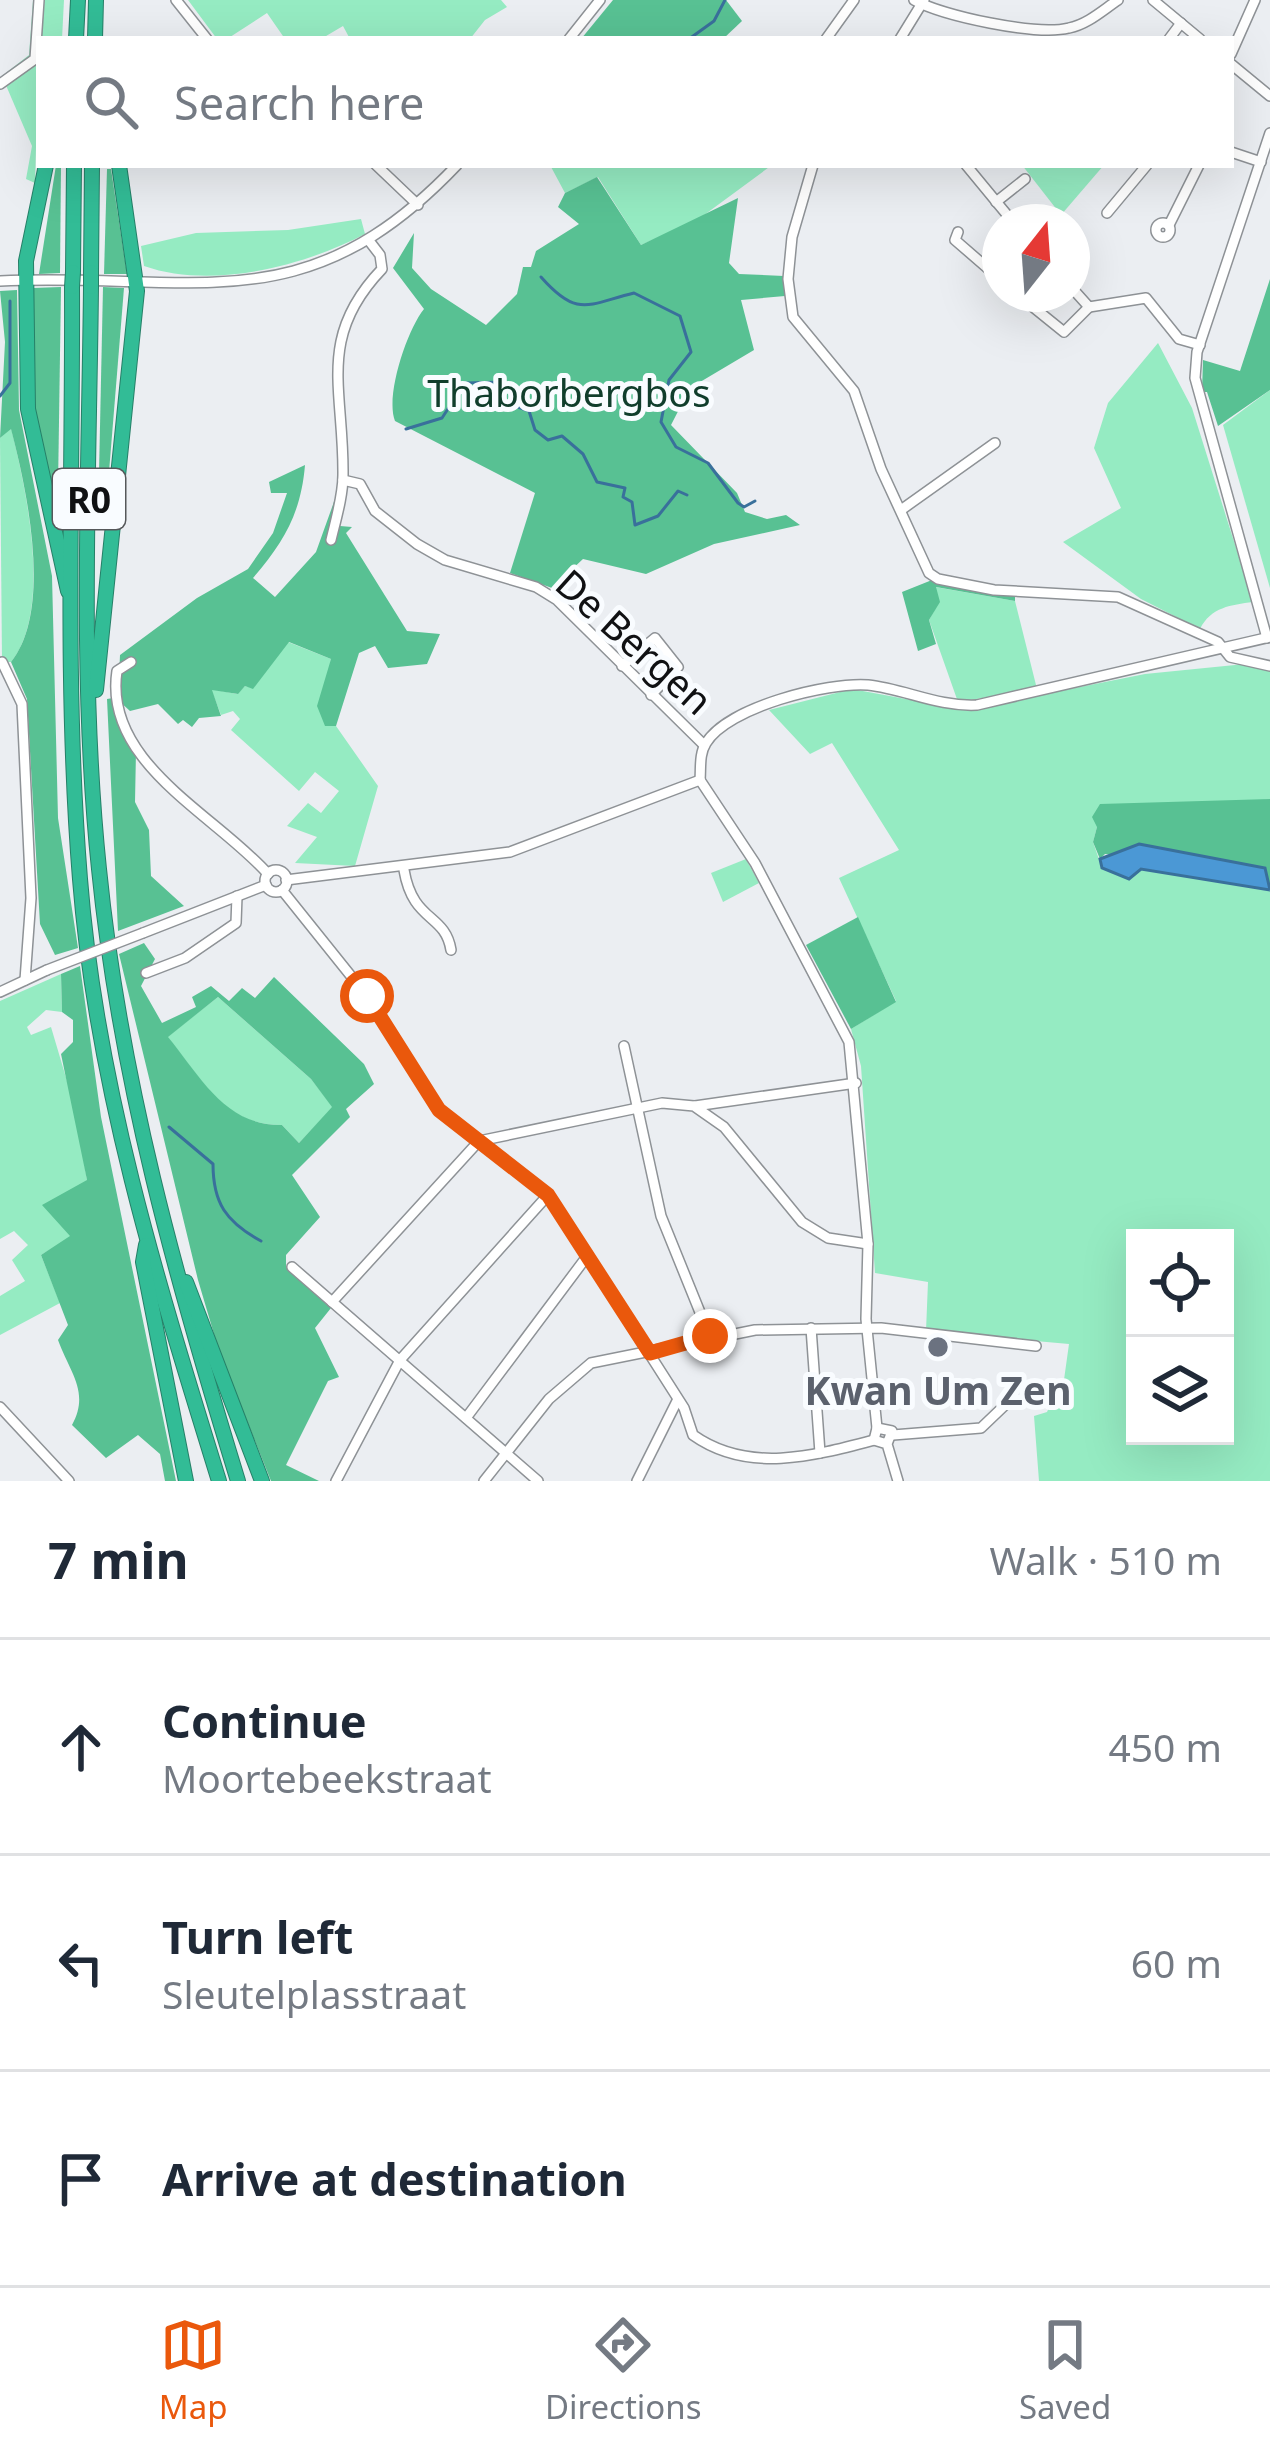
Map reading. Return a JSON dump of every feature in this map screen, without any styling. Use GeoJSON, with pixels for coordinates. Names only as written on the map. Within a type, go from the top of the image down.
{"type":"FeatureCollection","features":[{"type":"Feature","properties":{"kind":"highway"},"geometry":{"type":"LineString","coordinates":[[76,36],[78,0]]}},
{"type":"Feature","properties":{"kind":"highway"},"geometry":{"type":"LineString","coordinates":[[45,168],[26,280],[31,429],[71,602]]}},
{"type":"Feature","properties":{"kind":"highway","name":"R0"},"geometry":{"type":"LineString","coordinates":[[74,168],[71,602],[80,882],[107,1063],[147,1240],[219,1481]]}},
{"type":"Feature","properties":{"kind":"highway","name":"R0"},"geometry":{"type":"LineString","coordinates":[[92,168],[89,711],[99,872],[121,1033],[174,1270],[238,1481]]}},
{"type":"Feature","properties":{"kind":"highway"},"geometry":{"type":"LineString","coordinates":[[89,711],[97,688],[136,281],[119,168]]}},
{"type":"Feature","properties":{"kind":"highway"},"geometry":{"type":"LineString","coordinates":[[147,1240],[143,1262],[186,1481]]}},
{"type":"Feature","properties":{"kind":"highway"},"geometry":{"type":"LineString","coordinates":[[174,1270],[188,1284],[262,1481]]}},
{"type":"Feature","properties":{"kind":"street"},"geometry":{"type":"LineString","coordinates":[[37,36],[39,0]]}},
{"type":"Feature","properties":{"kind":"street"},"geometry":{"type":"LineString","coordinates":[[176,0],[205,36]]}},
{"type":"Feature","properties":{"kind":"street"},"geometry":{"type":"LineString","coordinates":[[571,36],[600,0]]}},
{"type":"Feature","properties":{"kind":"street"},"geometry":{"type":"LineString","coordinates":[[828,36],[854,0]]}},
{"type":"Feature","properties":{"kind":"street"},"geometry":{"type":"LineString","coordinates":[[902,36],[920,2],[1051,30],[1086,22],[1118,0]]}},
{"type":"Feature","properties":{"kind":"street"},"geometry":{"type":"LineString","coordinates":[[1153,0],[1197,36]]}},
{"type":"Feature","properties":{"kind":"street"},"geometry":{"type":"LineString","coordinates":[[1234,47],[1255,0]]}},
{"type":"Feature","properties":{"kind":"street"},"geometry":{"type":"LineString","coordinates":[[1171,36],[1181,23]]}},
{"type":"Feature","properties":{"kind":"street"},"geometry":{"type":"LineString","coordinates":[[0,84],[35,59],[36,44]]}},
{"type":"Feature","properties":{"kind":"street"},"geometry":{"type":"LineString","coordinates":[[1234,66],[1270,96]]}},
{"type":"Feature","properties":{"kind":"street"},"geometry":{"type":"LineString","coordinates":[[876,1434],[856,1083],[841,1023],[754,862],[700,780],[704,745],[730,722],[822,688],[862,685],[952,706],[976,706],[1269,638],[1196,393],[1201,345],[1270,133]]}},
{"type":"Feature","properties":{"kind":"street"},"geometry":{"type":"LineString","coordinates":[[1234,153],[1261,162]]}},
{"type":"Feature","properties":{"kind":"street"},"geometry":{"type":"LineString","coordinates":[[379,168],[418,205]]}},
{"type":"Feature","properties":{"kind":"street"},"geometry":{"type":"LineString","coordinates":[[0,281],[274,278],[370,242],[418,205],[454,168]]}},
{"type":"Feature","properties":{"kind":"street"},"geometry":{"type":"LineString","coordinates":[[812,168],[792,237],[790,305],[799,327],[854,391],[929,573],[994,590],[1118,597],[1155,609],[1230,657],[1270,665]]}},
{"type":"Feature","properties":{"kind":"street"},"geometry":{"type":"LineString","coordinates":[[968,168],[996,202],[1025,179]]}},
{"type":"Feature","properties":{"kind":"street"},"geometry":{"type":"LineString","coordinates":[[1107,213],[1144,168]]}},
{"type":"Feature","properties":{"kind":"street"},"geometry":{"type":"LineString","coordinates":[[1169,225],[1198,168]]}},
{"type":"Feature","properties":{"kind":"street"},"geometry":{"type":"LineString","coordinates":[[958,232],[955,240],[982,263]]}},
{"type":"Feature","properties":{"kind":"street"},"geometry":{"type":"LineString","coordinates":[[331,540],[344,480],[341,329],[354,298],[383,264],[370,242]]}},
{"type":"Feature","properties":{"kind":"street"},"geometry":{"type":"LineString","coordinates":[[1090,307],[1146,298],[1179,339],[1201,345]]}},
{"type":"Feature","properties":{"kind":"street"},"geometry":{"type":"LineString","coordinates":[[1039,312],[1064,332],[1084,312]]}},
{"type":"Feature","properties":{"kind":"street"},"geometry":{"type":"LineString","coordinates":[[901,510],[995,442]]}},
{"type":"Feature","properties":{"kind":"street","name":"De Bergen"},"geometry":{"type":"LineString","coordinates":[[344,480],[360,484],[376,511],[445,560],[550,594],[704,745]]}},
{"type":"Feature","properties":{"kind":"street"},"geometry":{"type":"LineString","coordinates":[[622,666],[656,638],[678,667],[652,695]]}},
{"type":"Feature","properties":{"kind":"street"},"geometry":{"type":"LineString","coordinates":[[2,662],[22,704],[32,898],[26,980]]}},
{"type":"Feature","properties":{"kind":"street"},"geometry":{"type":"LineString","coordinates":[[131,662],[116,671],[115,685],[127,737],[267,879],[284,885],[404,870],[541,844],[700,780]]}},
{"type":"Feature","properties":{"kind":"street"},"geometry":{"type":"LineString","coordinates":[[404,870],[411,902],[448,935],[451,950]]}},
{"type":"Feature","properties":{"kind":"street"},"geometry":{"type":"LineString","coordinates":[[0,992],[237,896],[280,872],[284,885],[367,996],[439,1110],[548,1195],[650,1353],[693,1435],[711,1447],[755,1458],[820,1454],[887,1427],[898,1481]]}},
{"type":"Feature","properties":{"kind":"street"},"geometry":{"type":"LineString","coordinates":[[146,973],[185,958],[236,923],[237,896]]}},
{"type":"Feature","properties":{"kind":"street"},"geometry":{"type":"LineString","coordinates":[[624,1046],[661,1216],[710,1336]]}},
{"type":"Feature","properties":{"kind":"street"},"geometry":{"type":"LineString","coordinates":[[332,1302],[479,1141],[637,1106],[694,1106],[856,1083]]}},
{"type":"Feature","properties":{"kind":"street"},"geometry":{"type":"LineString","coordinates":[[694,1106],[724,1126],[802,1222],[828,1238],[868,1244]]}},
{"type":"Feature","properties":{"kind":"street"},"geometry":{"type":"LineString","coordinates":[[336,1481],[400,1360],[548,1195]]}},
{"type":"Feature","properties":{"kind":"street"},"geometry":{"type":"LineString","coordinates":[[466,1418],[588,1255]]}},
{"type":"Feature","properties":{"kind":"street"},"geometry":{"type":"LineString","coordinates":[[292,1267],[538,1481]]}},
{"type":"Feature","properties":{"kind":"street"},"geometry":{"type":"LineString","coordinates":[[811,1328],[820,1454]]}},
{"type":"Feature","properties":{"kind":"street"},"geometry":{"type":"LineString","coordinates":[[486,1479],[578,1370],[710,1336],[867,1328],[1036,1346]]}},
{"type":"Feature","properties":{"kind":"street"},"geometry":{"type":"LineString","coordinates":[[637,1481],[677,1401]]}},
{"type":"Feature","properties":{"kind":"street"},"geometry":{"type":"LineString","coordinates":[[876,1434],[890,1439],[981,1428],[1004,1406]]}},
{"type":"Feature","properties":{"kind":"street"},"geometry":{"type":"LineString","coordinates":[[0,1407],[69,1481]]}},
{"type":"Feature","properties":{"kind":"green space"},"geometry":{"type":"Polygon","coordinates":[[[33,0],[64,0],[62,36],[36,36],[35,183],[26,179],[32,146],[2,76],[29,55],[33,0]]]}},
{"type":"Feature","properties":{"kind":"green space"},"geometry":{"type":"Polygon","coordinates":[[[188,0],[501,0],[507,7],[485,20],[472,36],[348,36],[343,26],[326,36],[283,36],[267,13],[232,36],[215,36],[188,0]]]}},
{"type":"Feature","properties":{"kind":"green space"},"geometry":{"type":"Polygon","coordinates":[[[613,0],[726,0],[742,21],[726,36],[583,36],[613,0]]]}},
{"type":"Feature","properties":{"kind":"green space"},"geometry":{"type":"Polygon","coordinates":[[[56,168],[61,168],[60,273],[39,274],[56,168]]]}},
{"type":"Feature","properties":{"kind":"green space"},"geometry":{"type":"Polygon","coordinates":[[[552,168],[768,168],[696,221],[641,245],[598,177],[565,193],[552,168]]]}},
{"type":"Feature","properties":{"kind":"green space"},"geometry":{"type":"Polygon","coordinates":[[[1024,168],[1101,168],[1070,204],[1052,204],[1024,168]]]}},
{"type":"Feature","properties":{"kind":"green space"},"geometry":{"type":"Polygon","coordinates":[[[107,169],[111,169],[127,274],[104,274],[107,169]]]}},
{"type":"Feature","properties":{"kind":"green space","name":"Thaborbergbos"},"geometry":{"type":"Polygon","coordinates":[[[597,177],[641,245],[738,198],[729,263],[739,274],[784,276],[785,296],[741,300],[754,350],[690,388],[671,425],[737,493],[745,512],[767,519],[786,515],[800,525],[714,544],[646,574],[583,559],[552,588],[510,573],[535,493],[395,421],[393,396],[399,364],[424,309],[393,268],[414,233],[412,268],[431,289],[486,325],[517,294],[523,267],[531,267],[536,251],[579,224],[558,207],[565,193],[597,177]]]}},
{"type":"Feature","properties":{"kind":"green space"},"geometry":{"type":"Polygon","coordinates":[[[361,219],[365,234],[286,265],[199,276],[144,266],[141,246],[196,233],[288,230],[361,219]]]}},
{"type":"Feature","properties":{"kind":"green space"},"geometry":{"type":"Polygon","coordinates":[[[1270,279],[1270,390],[1218,426],[1207,392],[1202,392],[1203,360],[1240,371],[1270,279]]]}},
{"type":"Feature","properties":{"kind":"green space"},"geometry":{"type":"Polygon","coordinates":[[[61,287],[58,488],[49,488],[35,411],[33,288],[61,287]]]}},
{"type":"Feature","properties":{"kind":"green space"},"geometry":{"type":"Polygon","coordinates":[[[103,287],[124,288],[109,472],[99,473],[103,287]]]}},
{"type":"Feature","properties":{"kind":"green space"},"geometry":{"type":"Polygon","coordinates":[[[17,290],[19,410],[52,576],[58,818],[78,948],[55,955],[40,924],[27,699],[11,662],[24,640],[34,582],[29,516],[11,429],[0,438],[5,342],[0,291],[17,290]]]}},
{"type":"Feature","properties":{"kind":"green space"},"geometry":{"type":"Polygon","coordinates":[[[1158,343],[1192,408],[1253,602],[1216,612],[1200,629],[1141,599],[1063,542],[1121,508],[1094,448],[1108,403],[1158,343]]]}},
{"type":"Feature","properties":{"kind":"green space"},"geometry":{"type":"Polygon","coordinates":[[[1270,390],[1270,588],[1223,425],[1270,390]]]}},
{"type":"Feature","properties":{"kind":"green space"},"geometry":{"type":"Polygon","coordinates":[[[11,428],[29,515],[33,581],[24,639],[11,662],[2,662],[0,438],[11,428]]]}},
{"type":"Feature","properties":{"kind":"green space"},"geometry":{"type":"Polygon","coordinates":[[[305,465],[289,526],[253,578],[275,597],[316,552],[340,485],[345,486],[340,526],[352,527],[346,533],[407,631],[440,634],[427,664],[388,668],[375,646],[359,653],[336,726],[325,726],[317,706],[331,659],[289,642],[253,689],[245,686],[238,694],[212,690],[221,716],[199,718],[192,727],[183,720],[178,724],[158,704],[130,711],[118,700],[120,655],[197,598],[248,569],[273,533],[287,493],[271,493],[269,482],[305,465]]]}},
{"type":"Feature","properties":{"kind":"green space"},"geometry":{"type":"Polygon","coordinates":[[[932,580],[1015,596],[1015,601],[936,587],[940,602],[929,620],[936,644],[918,651],[902,592],[932,580]]]}},
{"type":"Feature","properties":{"kind":"green space"},"geometry":{"type":"Polygon","coordinates":[[[935,587],[1015,601],[1037,689],[958,702],[929,620],[939,602],[935,587]]]}},
{"type":"Feature","properties":{"kind":"green space"},"geometry":{"type":"Polygon","coordinates":[[[288,642],[331,659],[325,726],[336,726],[378,786],[355,866],[295,863],[317,837],[287,826],[308,803],[321,813],[339,791],[315,772],[299,791],[231,730],[240,719],[233,711],[221,715],[211,689],[237,694],[245,686],[253,688],[288,642]]]}},
{"type":"Feature","properties":{"kind":"green space"},"geometry":{"type":"Polygon","coordinates":[[[1245,664],[1270,668],[1270,799],[1097,827],[1093,842],[1102,868],[1129,879],[1141,869],[1270,890],[1270,1481],[1039,1481],[1034,1416],[1047,1412],[1055,1394],[1062,1394],[1069,1344],[926,1331],[928,1282],[875,1273],[861,1066],[851,1029],[896,1001],[839,878],[899,850],[832,743],[810,754],[769,710],[852,689],[965,710],[1145,674],[1245,664]]]}},
{"type":"Feature","properties":{"kind":"green space"},"geometry":{"type":"Polygon","coordinates":[[[113,698],[136,751],[135,802],[149,830],[151,876],[184,906],[118,931],[107,699],[113,698]]]}},
{"type":"Feature","properties":{"kind":"green space"},"geometry":{"type":"Polygon","coordinates":[[[1270,799],[1270,887],[1265,868],[1105,854],[1100,859],[1093,842],[1097,827],[1092,817],[1100,804],[1270,799]]]}},
{"type":"Feature","properties":{"kind":"green space"},"geometry":{"type":"Polygon","coordinates":[[[746,859],[759,883],[723,902],[711,873],[746,859]]]}},
{"type":"Feature","properties":{"kind":"green space"},"geometry":{"type":"Polygon","coordinates":[[[858,917],[896,1002],[851,1029],[806,945],[858,917]]]}},
{"type":"Feature","properties":{"kind":"green space"},"geometry":{"type":"Polygon","coordinates":[[[144,943],[155,959],[141,986],[162,1023],[196,1007],[192,997],[211,986],[229,1001],[242,988],[255,998],[274,977],[364,1064],[374,1084],[346,1109],[350,1117],[292,1175],[320,1217],[286,1255],[286,1267],[331,1308],[315,1328],[339,1377],[328,1381],[286,1465],[319,1481],[271,1481],[219,1351],[119,954],[144,943]],[[218,997],[168,1037],[230,1108],[262,1123],[282,1125],[299,1143],[332,1107],[311,1079],[218,997]]]}},
{"type":"Feature","properties":{"kind":"green space"},"geometry":{"type":"Polygon","coordinates":[[[80,966],[101,1117],[176,1481],[165,1481],[160,1454],[138,1435],[106,1458],[72,1425],[79,1392],[58,1340],[68,1325],[41,1255],[70,1236],[42,1205],[87,1180],[61,1054],[73,1042],[73,1020],[62,1012],[61,974],[80,966]]]}},
{"type":"Feature","properties":{"kind":"green space"},"geometry":{"type":"Polygon","coordinates":[[[61,974],[62,1012],[46,1010],[27,1027],[31,1035],[51,1027],[75,1108],[87,1180],[71,1237],[41,1255],[60,1303],[0,1335],[0,1296],[25,1281],[12,1260],[28,1245],[14,1231],[0,1239],[0,1001],[61,974]]]}},
{"type":"Feature","properties":{"kind":"green space"},"geometry":{"type":"Polygon","coordinates":[[[218,997],[311,1079],[333,1107],[299,1143],[282,1125],[262,1123],[229,1108],[167,1037],[218,997]]]}},
{"type":"Feature","properties":{"kind":"water"},"geometry":{"type":"Polygon","coordinates":[[[1139,844],[1265,868],[1270,890],[1141,869],[1129,879],[1102,868],[1100,859],[1139,844]]]}},
{"type":"Feature","properties":{"kind":"waterway"},"geometry":{"type":"LineString","coordinates":[[693,36],[714,21],[725,0]]}},
{"type":"Feature","properties":{"kind":"waterway"},"geometry":{"type":"LineString","coordinates":[[541,277],[575,303],[594,304],[634,293],[680,316],[691,352],[669,380],[661,422],[676,447],[708,463],[738,503],[744,507],[755,501]]}},
{"type":"Feature","properties":{"kind":"waterway"},"geometry":{"type":"LineString","coordinates":[[0,396],[10,383],[10,301]]}},
{"type":"Feature","properties":{"kind":"waterway"},"geometry":{"type":"LineString","coordinates":[[406,429],[442,418],[465,383],[503,382],[516,390],[518,407],[529,411],[535,430],[548,440],[562,436],[583,454],[597,482],[625,488],[623,497],[632,502],[635,525],[658,516],[678,491],[687,495]]}},
{"type":"Feature","properties":{"kind":"waterway"},"geometry":{"type":"LineString","coordinates":[[169,1127],[213,1164],[224,1210],[261,1241]]}},
{"type":"Feature","properties":{"kind":"place","name":"Kwan Um Zen"},"geometry":{"type":"Point","coordinates":[938,1347]}},
{"type":"Feature","properties":{"kind":"route"},"geometry":{"type":"LineString","coordinates":[[367,996],[439,1110],[456,1127],[520,1168],[548,1195],[650,1353],[710,1336]]}}]}
